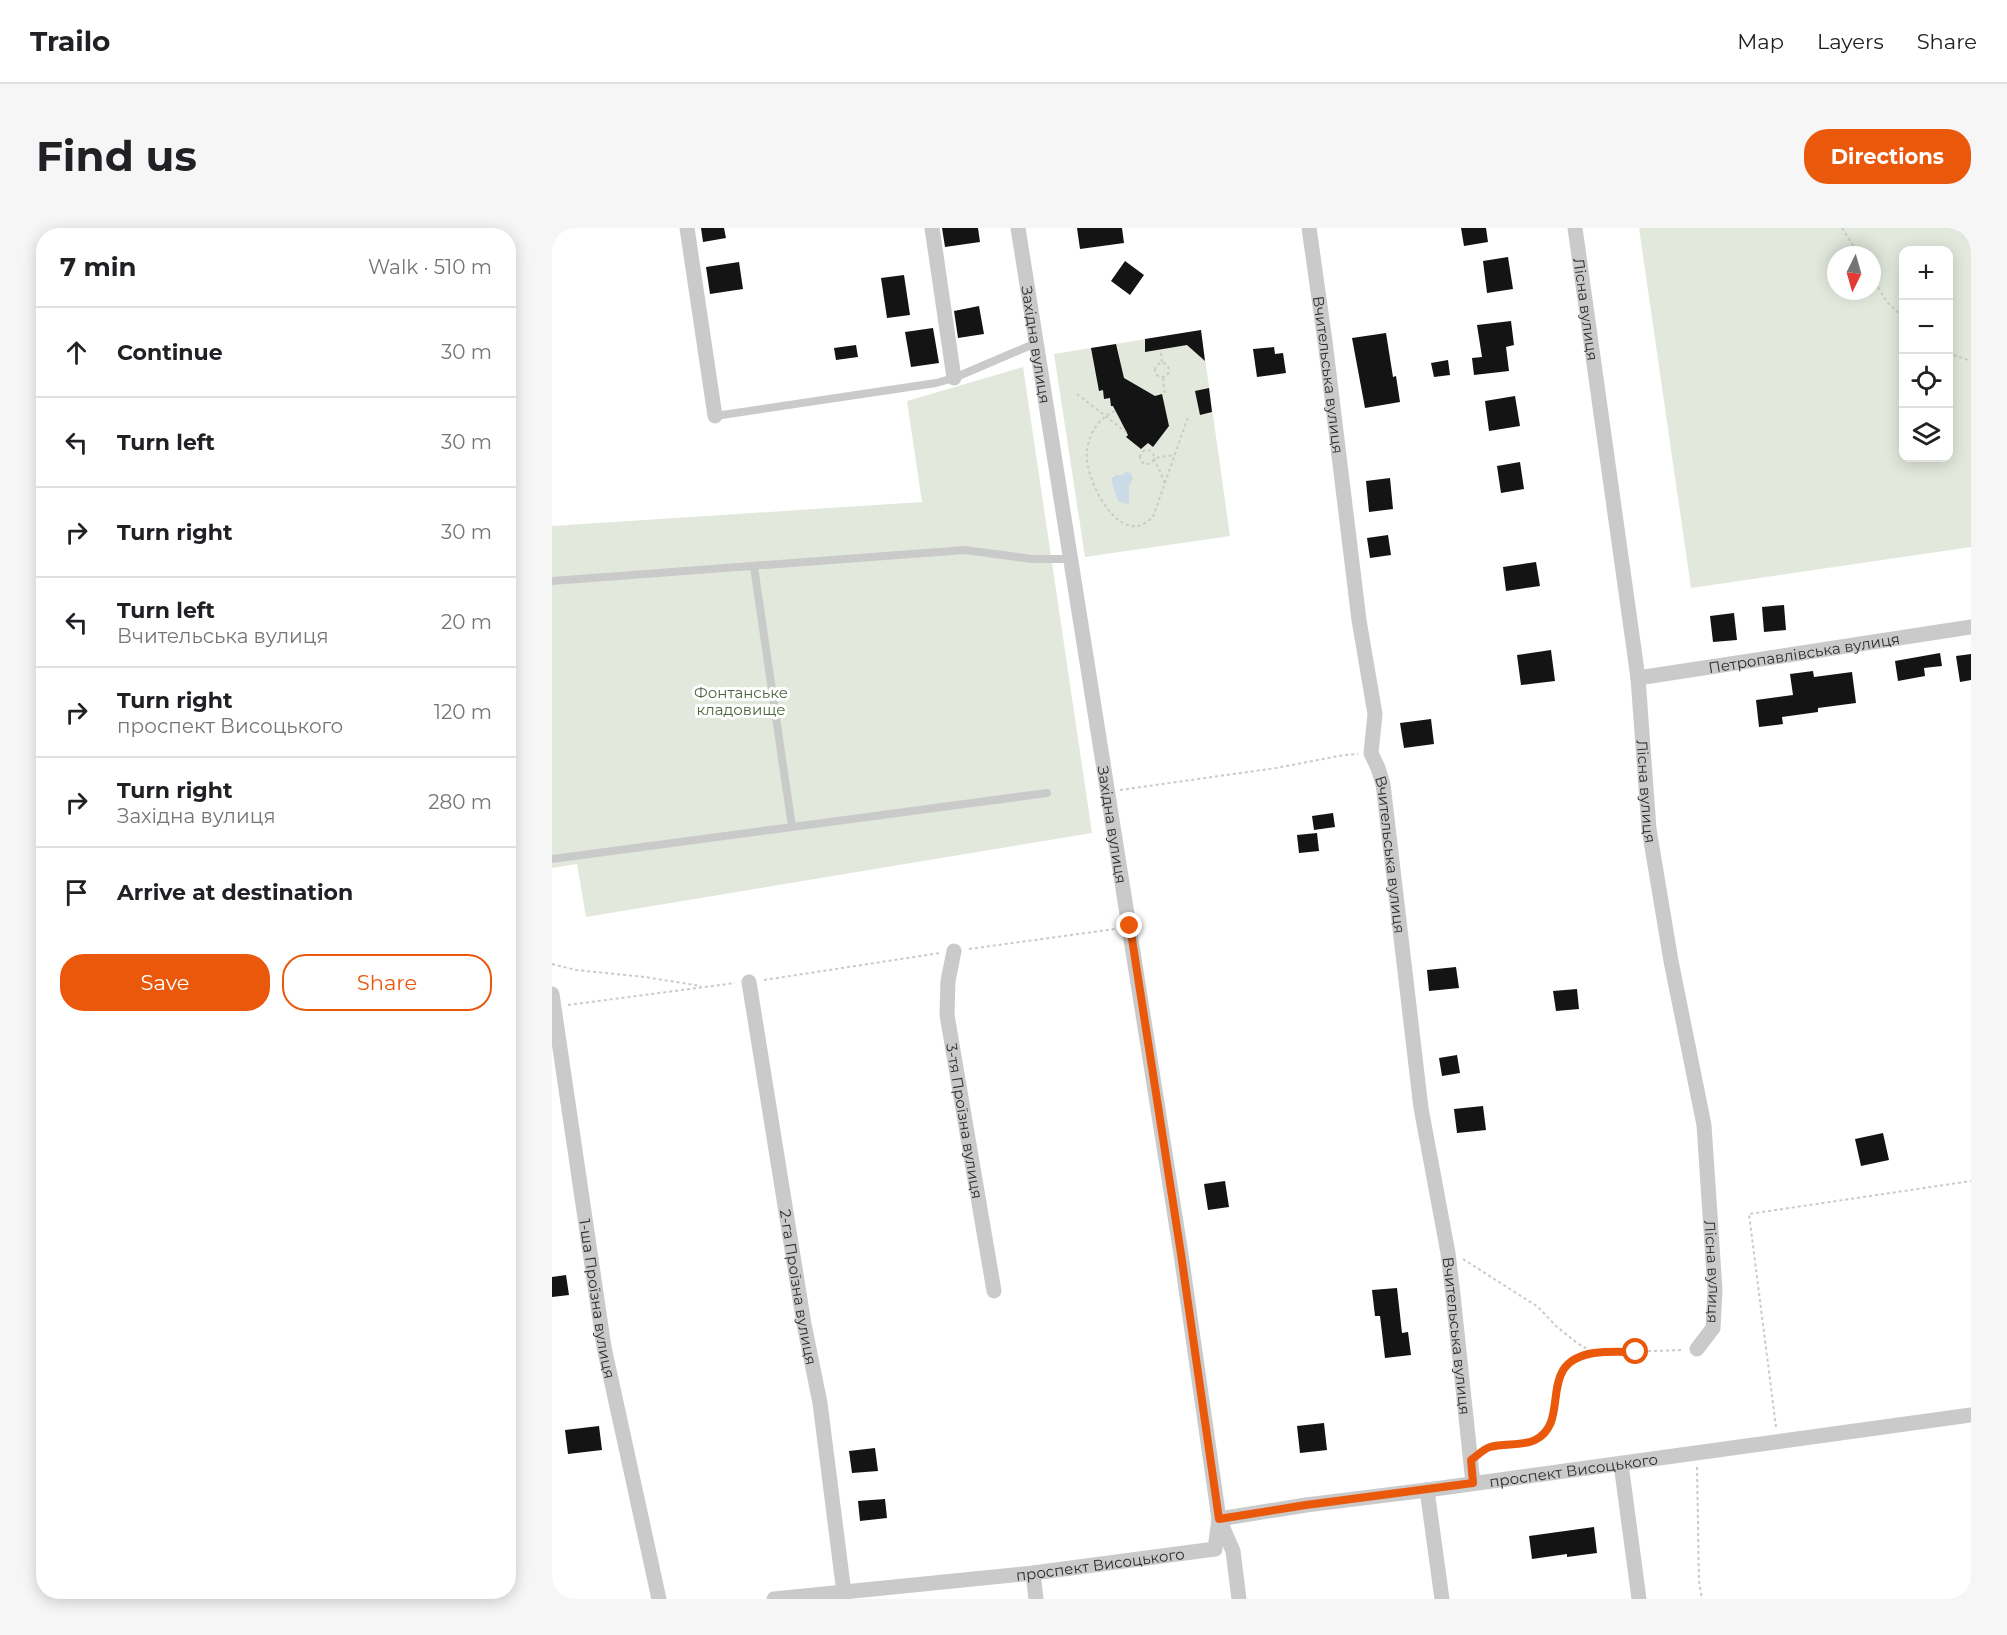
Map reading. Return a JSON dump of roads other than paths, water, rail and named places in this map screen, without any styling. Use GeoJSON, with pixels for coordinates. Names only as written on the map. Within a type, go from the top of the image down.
{"type":"FeatureCollection","features":[{"type":"Feature","properties":{"kind":"street"},"geometry":{"type":"LineString","coordinates":[[687,228],[715,416]]}},
{"type":"Feature","properties":{"kind":"street"},"geometry":{"type":"LineString","coordinates":[[932,228],[954,378]]}},
{"type":"Feature","properties":{"kind":"street","name":"Західна вулиця"},"geometry":{"type":"LineString","coordinates":[[1018,228],[1130,926],[1219,1519],[1233,1551],[1239,1599]]}},
{"type":"Feature","properties":{"kind":"street","name":"Вчительська вулиця"},"geometry":{"type":"LineString","coordinates":[[1309,228],[1327,352],[1359,620],[1375,714],[1371,753],[1383,784],[1421,1108],[1448,1253],[1473,1483]]}},
{"type":"Feature","properties":{"kind":"street","name":"Лісна вулиця"},"geometry":{"type":"LineString","coordinates":[[1575,228],[1638,678],[1649,829],[1671,962],[1704,1125],[1715,1290],[1713,1328],[1697,1349]]}},
{"type":"Feature","properties":{"kind":"street","name":"Петропавлівська вулиця"},"geometry":{"type":"LineString","coordinates":[[1638,678],[1971,627]]}},
{"type":"Feature","properties":{"kind":"street","name":"3-тя Проїзна вулиця"},"geometry":{"type":"LineString","coordinates":[[954,951],[948,981],[947,1016],[994,1291]]}},
{"type":"Feature","properties":{"kind":"street","name":"2-га Проїзна вулиця"},"geometry":{"type":"LineString","coordinates":[[749,982],[804,1324],[820,1403],[844,1593]]}},
{"type":"Feature","properties":{"kind":"street","name":"1-ша Проїзна вулиця"},"geometry":{"type":"LineString","coordinates":[[553,1000],[604,1347],[659,1599]]}},
{"type":"Feature","properties":{"kind":"street","name":"проспект Висоцького"},"geometry":{"type":"LineString","coordinates":[[774,1599],[1032,1574],[1215,1549],[1219,1519],[1306,1505],[1971,1415]]}},
{"type":"Feature","properties":{"kind":"street"},"geometry":{"type":"LineString","coordinates":[[1621,1464],[1639,1599]]}},
{"type":"Feature","properties":{"kind":"street"},"geometry":{"type":"LineString","coordinates":[[1427,1490],[1442,1599]]}},
{"type":"Feature","properties":{"kind":"street"},"geometry":{"type":"LineString","coordinates":[[1032,1574],[1036,1599]]}},
{"type":"Feature","properties":{"kind":"lane"},"geometry":{"type":"LineString","coordinates":[[715,416],[936,383],[954,378],[1036,343]]}},
{"type":"Feature","properties":{"kind":"lane"},"geometry":{"type":"LineString","coordinates":[[552,581],[965,550],[1032,559],[1071,559]]}},
{"type":"Feature","properties":{"kind":"lane"},"geometry":{"type":"LineString","coordinates":[[754,567],[792,827]]}},
{"type":"Feature","properties":{"kind":"lane"},"geometry":{"type":"LineString","coordinates":[[552,859],[1047,794]]}},
{"type":"Feature","properties":{"kind":"water"},"geometry":{"type":"Polygon","coordinates":[[[1126,472],[1131,473],[1133,479],[1129,486],[1129,503],[1126,504],[1118,501],[1111,479],[1126,472]]]}},
{"type":"Feature","properties":{"kind":"park label","name":"Фонтанське кладовище"},"geometry":{"type":"Point","coordinates":[741,700]}}]}
